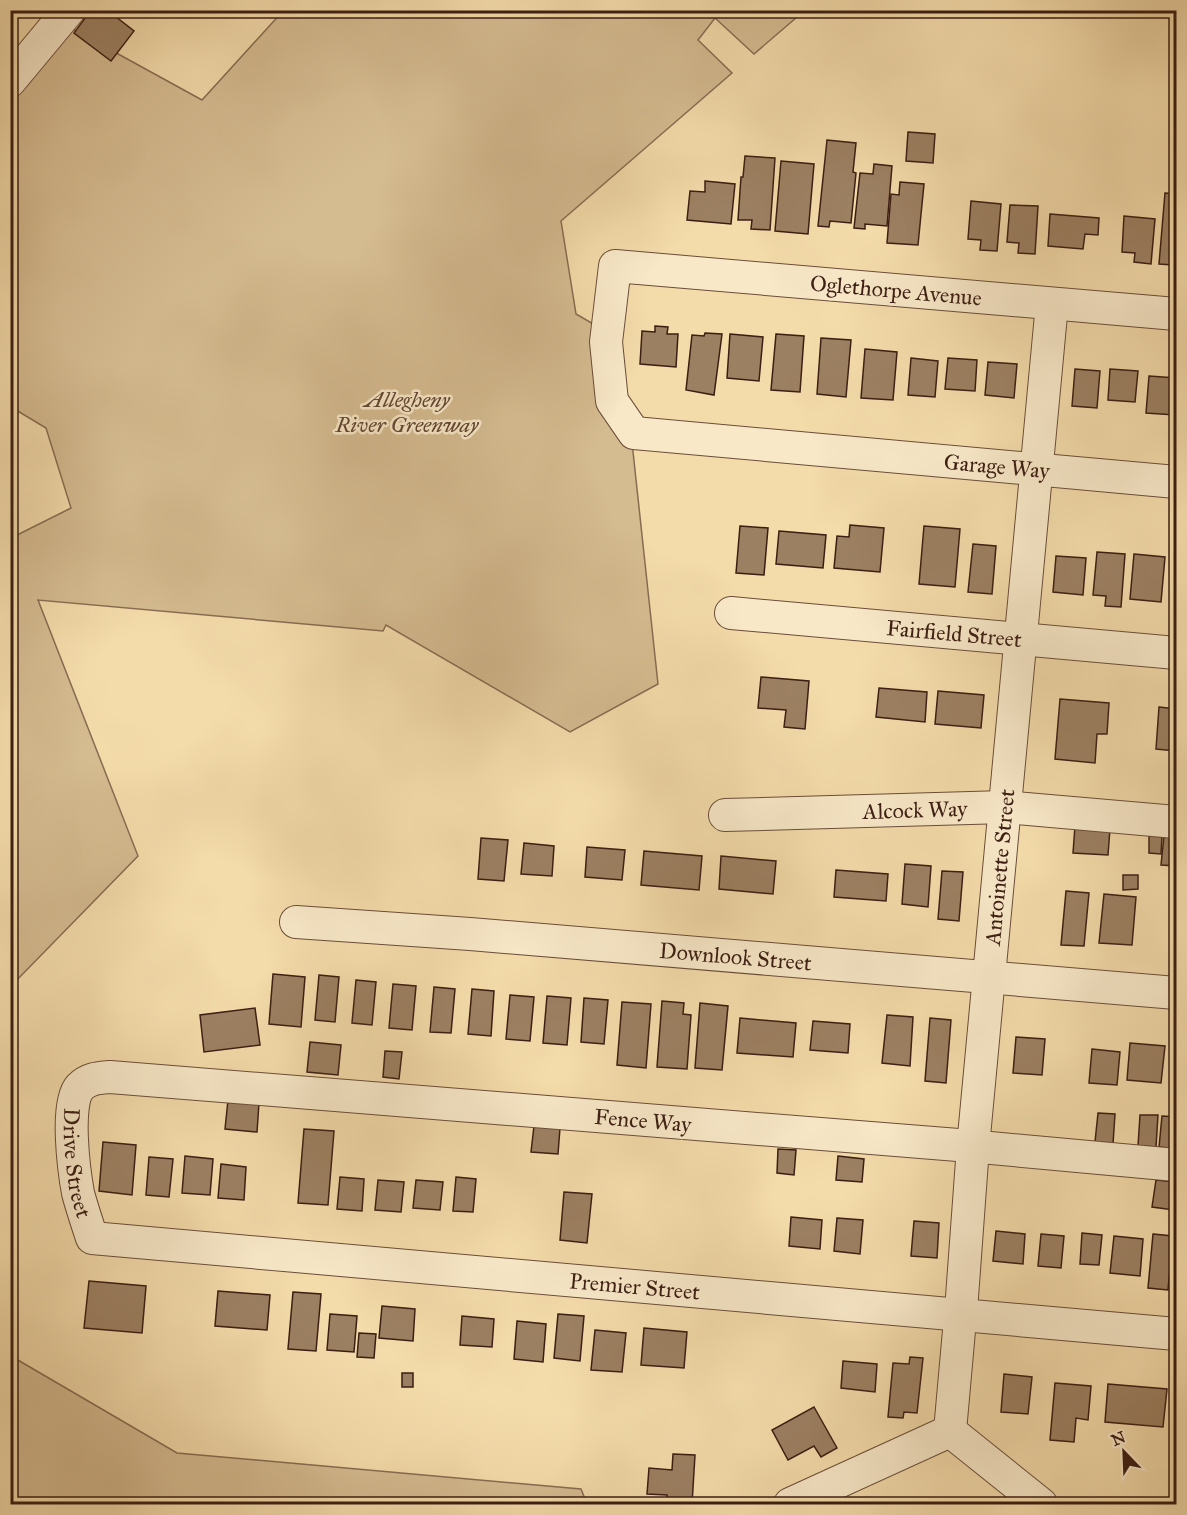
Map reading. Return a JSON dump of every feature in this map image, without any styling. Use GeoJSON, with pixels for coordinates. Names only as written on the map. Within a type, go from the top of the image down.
{"type":"FeatureCollection","features":[{"type":"Feature","properties":{"kind":"street"},"geometry":{"type":"LineString","coordinates":[[10,81],[69,10]]}},
{"type":"Feature","properties":{"kind":"street","name":"Oglethorpe Avenue"},"geometry":{"type":"LineString","coordinates":[[615,266],[1176,314]]}},
{"type":"Feature","properties":{"kind":"street","name":"Garage Way"},"geometry":{"type":"LineString","coordinates":[[615,266],[606,342],[612,400],[634,433],[1176,482]]}},
{"type":"Feature","properties":{"kind":"street","name":"Antoinette Street"},"geometry":{"type":"LineString","coordinates":[[950,1431],[973,1147],[1052,304]]}},
{"type":"Feature","properties":{"kind":"street","name":"Fairfield Street"},"geometry":{"type":"LineString","coordinates":[[731,613],[1176,653]]}},
{"type":"Feature","properties":{"kind":"street","name":"Alcock Way"},"geometry":{"type":"LineString","coordinates":[[725,815],[1005,807],[1176,822]]}},
{"type":"Feature","properties":{"kind":"street","name":"Downlook Street"},"geometry":{"type":"LineString","coordinates":[[296,922],[470,934],[1176,993]]}},
{"type":"Feature","properties":{"kind":"street","name":"Fence Way"},"geometry":{"type":"LineString","coordinates":[[110,1077],[1176,1165]]}},
{"type":"Feature","properties":{"kind":"street","name":"Drive Street"},"geometry":{"type":"LineString","coordinates":[[92,1238],[78,1192],[71,1117],[78,1088],[90,1079],[110,1077]]}},
{"type":"Feature","properties":{"kind":"street","name":"Premier Street"},"geometry":{"type":"LineString","coordinates":[[92,1238],[1176,1334]]}},
{"type":"Feature","properties":{"kind":"street"},"geometry":{"type":"LineString","coordinates":[[789,1504],[950,1431],[1041,1504]]}},
{"type":"Feature","properties":{"kind":"green space","name":"Allegheny River Greenway"},"geometry":{"type":"Polygon","coordinates":[[[283,11],[804,11],[754,54],[715,18],[698,40],[732,73],[561,221],[576,314],[621,340],[658,684],[570,732],[386,625],[383,631],[38,600],[138,856],[11,986],[11,538],[71,508],[46,428],[11,407],[11,97],[69,27],[202,100],[283,11]]]}},
{"type":"Feature","properties":{"kind":"green space"},"geometry":{"type":"Polygon","coordinates":[[[11,1356],[177,1453],[581,1489],[587,1504],[11,1504],[11,1356]]]}},
{"type":"Feature","properties":{"kind":"building"},"geometry":{"type":"Polygon","coordinates":[[[91,10],[107,10],[134,31],[111,61],[74,33],[91,10]]]}},
{"type":"Feature","properties":{"kind":"building"},"geometry":{"type":"Polygon","coordinates":[[[908,132],[935,134],[933,163],[906,161],[908,132]]]}},
{"type":"Feature","properties":{"kind":"building"},"geometry":{"type":"Polygon","coordinates":[[[827,140],[856,143],[853,172],[856,173],[851,223],[830,221],[829,227],[818,226],[827,140]]]}},
{"type":"Feature","properties":{"kind":"building"},"geometry":{"type":"Polygon","coordinates":[[[745,156],[775,158],[770,230],[751,229],[752,220],[738,220],[745,156]]]}},
{"type":"Feature","properties":{"kind":"building"},"geometry":{"type":"Polygon","coordinates":[[[781,161],[814,164],[808,234],[775,231],[781,161]]]}},
{"type":"Feature","properties":{"kind":"building"},"geometry":{"type":"Polygon","coordinates":[[[874,164],[892,166],[887,226],[865,224],[865,229],[854,228],[860,173],[873,174],[874,164]]]}},
{"type":"Feature","properties":{"kind":"building"},"geometry":{"type":"Polygon","coordinates":[[[705,181],[735,184],[731,224],[687,220],[690,191],[705,192],[705,181]]]}},
{"type":"Feature","properties":{"kind":"building"},"geometry":{"type":"Polygon","coordinates":[[[900,182],[924,184],[918,245],[887,243],[891,194],[899,195],[900,182]]]}},
{"type":"Feature","properties":{"kind":"building"},"geometry":{"type":"Polygon","coordinates":[[[1165,193],[1176,194],[1176,256],[1174,255],[1173,265],[1159,264],[1165,193]]]}},
{"type":"Feature","properties":{"kind":"building"},"geometry":{"type":"Polygon","coordinates":[[[971,201],[1001,204],[997,251],[980,250],[981,240],[968,239],[971,201]]]}},
{"type":"Feature","properties":{"kind":"building"},"geometry":{"type":"Polygon","coordinates":[[[1010,205],[1038,206],[1035,254],[1018,253],[1019,243],[1007,242],[1010,205]]]}},
{"type":"Feature","properties":{"kind":"building"},"geometry":{"type":"Polygon","coordinates":[[[1050,214],[1099,218],[1098,235],[1085,234],[1083,249],[1048,246],[1050,214]]]}},
{"type":"Feature","properties":{"kind":"building"},"geometry":{"type":"Polygon","coordinates":[[[1124,216],[1155,219],[1151,264],[1134,262],[1135,253],[1122,252],[1124,216]]]}},
{"type":"Feature","properties":{"kind":"building"},"geometry":{"type":"Polygon","coordinates":[[[655,326],[668,327],[667,334],[678,334],[676,367],[640,364],[642,331],[655,332],[655,326]]]}},
{"type":"Feature","properties":{"kind":"building"},"geometry":{"type":"Polygon","coordinates":[[[705,333],[722,334],[714,395],[686,390],[692,335],[704,336],[705,333]]]}},
{"type":"Feature","properties":{"kind":"building"},"geometry":{"type":"Polygon","coordinates":[[[730,334],[763,337],[759,381],[727,378],[730,334]]]}},
{"type":"Feature","properties":{"kind":"building"},"geometry":{"type":"Polygon","coordinates":[[[776,334],[804,336],[800,392],[771,390],[776,334]]]}},
{"type":"Feature","properties":{"kind":"building"},"geometry":{"type":"Polygon","coordinates":[[[821,338],[851,340],[846,397],[817,394],[821,338]]]}},
{"type":"Feature","properties":{"kind":"building"},"geometry":{"type":"Polygon","coordinates":[[[865,349],[897,352],[893,400],[861,398],[865,349]]]}},
{"type":"Feature","properties":{"kind":"building"},"geometry":{"type":"Polygon","coordinates":[[[911,358],[938,361],[935,397],[908,395],[911,358]]]}},
{"type":"Feature","properties":{"kind":"building"},"geometry":{"type":"Polygon","coordinates":[[[948,358],[977,360],[975,391],[945,389],[948,358]]]}},
{"type":"Feature","properties":{"kind":"building"},"geometry":{"type":"Polygon","coordinates":[[[988,362],[1017,364],[1014,398],[985,395],[988,362]]]}},
{"type":"Feature","properties":{"kind":"building"},"geometry":{"type":"Polygon","coordinates":[[[1075,369],[1100,371],[1097,408],[1072,406],[1075,369]]]}},
{"type":"Feature","properties":{"kind":"building"},"geometry":{"type":"Polygon","coordinates":[[[1110,369],[1138,371],[1135,402],[1108,400],[1110,369]]]}},
{"type":"Feature","properties":{"kind":"building"},"geometry":{"type":"Polygon","coordinates":[[[1149,376],[1176,378],[1175,415],[1146,413],[1149,376]]]}},
{"type":"Feature","properties":{"kind":"building"},"geometry":{"type":"Polygon","coordinates":[[[850,525],[884,528],[880,572],[834,568],[837,536],[849,537],[850,525]]]}},
{"type":"Feature","properties":{"kind":"building"},"geometry":{"type":"Polygon","coordinates":[[[740,526],[768,528],[764,575],[736,573],[740,526]]]}},
{"type":"Feature","properties":{"kind":"building"},"geometry":{"type":"Polygon","coordinates":[[[924,526],[960,529],[955,587],[919,584],[924,526]]]}},
{"type":"Feature","properties":{"kind":"building"},"geometry":{"type":"Polygon","coordinates":[[[779,531],[826,535],[823,568],[776,564],[779,531]]]}},
{"type":"Feature","properties":{"kind":"building"},"geometry":{"type":"Polygon","coordinates":[[[973,544],[996,546],[992,594],[968,592],[973,544]]]}},
{"type":"Feature","properties":{"kind":"building"},"geometry":{"type":"Polygon","coordinates":[[[1097,552],[1125,554],[1121,607],[1105,606],[1106,596],[1093,595],[1097,552]]]}},
{"type":"Feature","properties":{"kind":"building"},"geometry":{"type":"Polygon","coordinates":[[[1134,554],[1165,557],[1161,602],[1130,599],[1134,554]]]}},
{"type":"Feature","properties":{"kind":"building"},"geometry":{"type":"Polygon","coordinates":[[[1056,556],[1086,558],[1083,595],[1053,592],[1056,556]]]}},
{"type":"Feature","properties":{"kind":"building"},"geometry":{"type":"Polygon","coordinates":[[[761,677],[809,681],[805,729],[784,727],[786,710],[758,708],[761,677]]]}},
{"type":"Feature","properties":{"kind":"building"},"geometry":{"type":"Polygon","coordinates":[[[879,688],[927,692],[925,722],[876,717],[879,688]]]}},
{"type":"Feature","properties":{"kind":"building"},"geometry":{"type":"Polygon","coordinates":[[[938,691],[984,695],[981,728],[935,724],[938,691]]]}},
{"type":"Feature","properties":{"kind":"building"},"geometry":{"type":"Polygon","coordinates":[[[1060,699],[1109,703],[1107,734],[1097,734],[1095,763],[1055,759],[1060,699]]]}},
{"type":"Feature","properties":{"kind":"building"},"geometry":{"type":"Polygon","coordinates":[[[1159,707],[1176,709],[1176,751],[1156,749],[1159,707]]]}},
{"type":"Feature","properties":{"kind":"building"},"geometry":{"type":"Polygon","coordinates":[[[1075,826],[1110,829],[1108,855],[1073,853],[1075,826]]]}},
{"type":"Feature","properties":{"kind":"building"},"geometry":{"type":"Polygon","coordinates":[[[1149,836],[1162,836],[1161,854],[1149,853],[1149,836]]]}},
{"type":"Feature","properties":{"kind":"building"},"geometry":{"type":"Polygon","coordinates":[[[1164,836],[1176,837],[1176,866],[1161,865],[1164,836]]]}},
{"type":"Feature","properties":{"kind":"building"},"geometry":{"type":"Polygon","coordinates":[[[481,838],[508,840],[504,881],[478,879],[481,838]]]}},
{"type":"Feature","properties":{"kind":"building"},"geometry":{"type":"Polygon","coordinates":[[[524,843],[554,846],[552,876],[521,874],[524,843]]]}},
{"type":"Feature","properties":{"kind":"building"},"geometry":{"type":"Polygon","coordinates":[[[587,847],[625,850],[622,880],[585,877],[587,847]]]}},
{"type":"Feature","properties":{"kind":"building"},"geometry":{"type":"Polygon","coordinates":[[[644,851],[702,856],[699,890],[641,885],[644,851]]]}},
{"type":"Feature","properties":{"kind":"building"},"geometry":{"type":"Polygon","coordinates":[[[721,856],[776,861],[773,894],[719,889],[721,856]]]}},
{"type":"Feature","properties":{"kind":"building"},"geometry":{"type":"Polygon","coordinates":[[[905,864],[931,866],[928,907],[902,904],[905,864]]]}},
{"type":"Feature","properties":{"kind":"building"},"geometry":{"type":"Polygon","coordinates":[[[836,870],[888,874],[886,901],[834,897],[836,870]]]}},
{"type":"Feature","properties":{"kind":"building"},"geometry":{"type":"Polygon","coordinates":[[[942,871],[963,872],[959,921],[938,919],[942,871]]]}},
{"type":"Feature","properties":{"kind":"building"},"geometry":{"type":"Polygon","coordinates":[[[1123,875],[1138,875],[1138,889],[1123,890],[1123,875]]]}},
{"type":"Feature","properties":{"kind":"building"},"geometry":{"type":"Polygon","coordinates":[[[1066,891],[1089,893],[1084,946],[1061,945],[1066,891]]]}},
{"type":"Feature","properties":{"kind":"building"},"geometry":{"type":"Polygon","coordinates":[[[1104,894],[1136,897],[1132,945],[1099,943],[1104,894]]]}},
{"type":"Feature","properties":{"kind":"building"},"geometry":{"type":"Polygon","coordinates":[[[273,974],[305,977],[301,1027],[269,1024],[273,974]]]}},
{"type":"Feature","properties":{"kind":"building"},"geometry":{"type":"Polygon","coordinates":[[[319,975],[339,977],[335,1022],[315,1020],[319,975]]]}},
{"type":"Feature","properties":{"kind":"building"},"geometry":{"type":"Polygon","coordinates":[[[356,980],[376,982],[372,1025],[352,1023],[356,980]]]}},
{"type":"Feature","properties":{"kind":"building"},"geometry":{"type":"Polygon","coordinates":[[[393,984],[416,986],[412,1030],[389,1028],[393,984]]]}},
{"type":"Feature","properties":{"kind":"building"},"geometry":{"type":"Polygon","coordinates":[[[434,987],[455,989],[451,1033],[430,1032],[434,987]]]}},
{"type":"Feature","properties":{"kind":"building"},"geometry":{"type":"Polygon","coordinates":[[[472,989],[494,991],[491,1036],[468,1034],[472,989]]]}},
{"type":"Feature","properties":{"kind":"building"},"geometry":{"type":"Polygon","coordinates":[[[510,995],[534,997],[530,1041],[506,1039],[510,995]]]}},
{"type":"Feature","properties":{"kind":"building"},"geometry":{"type":"Polygon","coordinates":[[[547,996],[571,998],[567,1045],[543,1043],[547,996]]]}},
{"type":"Feature","properties":{"kind":"building"},"geometry":{"type":"Polygon","coordinates":[[[584,998],[608,1000],[604,1044],[581,1042],[584,998]]]}},
{"type":"Feature","properties":{"kind":"building"},"geometry":{"type":"Polygon","coordinates":[[[662,1001],[684,1003],[683,1014],[691,1015],[687,1069],[657,1067],[662,1001]]]}},
{"type":"Feature","properties":{"kind":"building"},"geometry":{"type":"Polygon","coordinates":[[[622,1002],[651,1004],[646,1068],[617,1065],[622,1002]]]}},
{"type":"Feature","properties":{"kind":"building"},"geometry":{"type":"Polygon","coordinates":[[[700,1003],[728,1006],[722,1070],[695,1068],[700,1003]]]}},
{"type":"Feature","properties":{"kind":"building"},"geometry":{"type":"Polygon","coordinates":[[[255,1008],[260,1045],[204,1052],[200,1015],[255,1008]]]}},
{"type":"Feature","properties":{"kind":"building"},"geometry":{"type":"Polygon","coordinates":[[[887,1015],[913,1017],[910,1066],[882,1063],[887,1015]]]}},
{"type":"Feature","properties":{"kind":"building"},"geometry":{"type":"Polygon","coordinates":[[[740,1018],[796,1023],[793,1057],[737,1053],[740,1018]]]}},
{"type":"Feature","properties":{"kind":"building"},"geometry":{"type":"Polygon","coordinates":[[[930,1018],[951,1020],[946,1083],[925,1081],[930,1018]]]}},
{"type":"Feature","properties":{"kind":"building"},"geometry":{"type":"Polygon","coordinates":[[[813,1021],[850,1024],[848,1053],[810,1050],[813,1021]]]}},
{"type":"Feature","properties":{"kind":"building"},"geometry":{"type":"Polygon","coordinates":[[[1016,1037],[1045,1039],[1042,1075],[1013,1073],[1016,1037]]]}},
{"type":"Feature","properties":{"kind":"building"},"geometry":{"type":"Polygon","coordinates":[[[310,1042],[341,1045],[338,1075],[307,1072],[310,1042]]]}},
{"type":"Feature","properties":{"kind":"building"},"geometry":{"type":"Polygon","coordinates":[[[1130,1043],[1165,1046],[1161,1083],[1127,1080],[1130,1043]]]}},
{"type":"Feature","properties":{"kind":"building"},"geometry":{"type":"Polygon","coordinates":[[[1092,1049],[1120,1052],[1117,1085],[1089,1083],[1092,1049]]]}},
{"type":"Feature","properties":{"kind":"building"},"geometry":{"type":"Polygon","coordinates":[[[385,1051],[402,1052],[399,1079],[383,1077],[385,1051]]]}},
{"type":"Feature","properties":{"kind":"building"},"geometry":{"type":"Polygon","coordinates":[[[228,1100],[259,1103],[257,1132],[225,1129],[228,1100]]]}},
{"type":"Feature","properties":{"kind":"building"},"geometry":{"type":"Polygon","coordinates":[[[1098,1113],[1115,1114],[1113,1144],[1095,1142],[1098,1113]]]}},
{"type":"Feature","properties":{"kind":"building"},"geometry":{"type":"Polygon","coordinates":[[[1140,1115],[1158,1115],[1156,1147],[1138,1146],[1140,1115]]]}},
{"type":"Feature","properties":{"kind":"building"},"geometry":{"type":"Polygon","coordinates":[[[1162,1116],[1176,1117],[1176,1149],[1159,1147],[1162,1116]]]}},
{"type":"Feature","properties":{"kind":"building"},"geometry":{"type":"Polygon","coordinates":[[[534,1126],[560,1128],[558,1154],[531,1152],[534,1126]]]}},
{"type":"Feature","properties":{"kind":"building"},"geometry":{"type":"Polygon","coordinates":[[[304,1129],[334,1131],[328,1205],[298,1203],[304,1129]]]}},
{"type":"Feature","properties":{"kind":"building"},"geometry":{"type":"Polygon","coordinates":[[[103,1142],[136,1145],[132,1195],[99,1191],[103,1142]]]}},
{"type":"Feature","properties":{"kind":"building"},"geometry":{"type":"Polygon","coordinates":[[[778,1149],[796,1150],[794,1175],[777,1173],[778,1149]]]}},
{"type":"Feature","properties":{"kind":"building"},"geometry":{"type":"Polygon","coordinates":[[[185,1156],[213,1159],[210,1195],[182,1193],[185,1156]]]}},
{"type":"Feature","properties":{"kind":"building"},"geometry":{"type":"Polygon","coordinates":[[[838,1156],[864,1159],[862,1182],[836,1180],[838,1156]]]}},
{"type":"Feature","properties":{"kind":"building"},"geometry":{"type":"Polygon","coordinates":[[[149,1157],[173,1159],[169,1197],[146,1195],[149,1157]]]}},
{"type":"Feature","properties":{"kind":"building"},"geometry":{"type":"Polygon","coordinates":[[[221,1164],[246,1167],[244,1200],[218,1198],[221,1164]]]}},
{"type":"Feature","properties":{"kind":"building"},"geometry":{"type":"Polygon","coordinates":[[[340,1177],[364,1179],[362,1211],[337,1209],[340,1177]]]}},
{"type":"Feature","properties":{"kind":"building"},"geometry":{"type":"Polygon","coordinates":[[[456,1177],[476,1179],[473,1212],[453,1211],[456,1177]]]}},
{"type":"Feature","properties":{"kind":"building"},"geometry":{"type":"Polygon","coordinates":[[[378,1180],[404,1182],[401,1212],[375,1210],[378,1180]]]}},
{"type":"Feature","properties":{"kind":"building"},"geometry":{"type":"Polygon","coordinates":[[[416,1180],[443,1182],[440,1210],[413,1208],[416,1180]]]}},
{"type":"Feature","properties":{"kind":"building"},"geometry":{"type":"Polygon","coordinates":[[[1156,1180],[1176,1182],[1174,1210],[1152,1207],[1156,1180]]]}},
{"type":"Feature","properties":{"kind":"building"},"geometry":{"type":"Polygon","coordinates":[[[564,1192],[592,1194],[587,1243],[560,1240],[564,1192]]]}},
{"type":"Feature","properties":{"kind":"building"},"geometry":{"type":"Polygon","coordinates":[[[791,1217],[822,1220],[820,1249],[789,1246],[791,1217]]]}},
{"type":"Feature","properties":{"kind":"building"},"geometry":{"type":"Polygon","coordinates":[[[837,1218],[863,1220],[860,1254],[834,1251],[837,1218]]]}},
{"type":"Feature","properties":{"kind":"building"},"geometry":{"type":"Polygon","coordinates":[[[914,1221],[939,1223],[937,1258],[911,1256],[914,1221]]]}},
{"type":"Feature","properties":{"kind":"building"},"geometry":{"type":"Polygon","coordinates":[[[996,1231],[1025,1234],[1023,1264],[993,1261],[996,1231]]]}},
{"type":"Feature","properties":{"kind":"building"},"geometry":{"type":"Polygon","coordinates":[[[1082,1233],[1102,1235],[1099,1265],[1080,1264],[1082,1233]]]}},
{"type":"Feature","properties":{"kind":"building"},"geometry":{"type":"Polygon","coordinates":[[[1041,1234],[1064,1236],[1061,1268],[1038,1266],[1041,1234]]]}},
{"type":"Feature","properties":{"kind":"building"},"geometry":{"type":"Polygon","coordinates":[[[1153,1234],[1173,1236],[1168,1290],[1148,1288],[1153,1234]]]}},
{"type":"Feature","properties":{"kind":"building"},"geometry":{"type":"Polygon","coordinates":[[[1114,1236],[1143,1239],[1140,1276],[1110,1273],[1114,1236]]]}},
{"type":"Feature","properties":{"kind":"building"},"geometry":{"type":"Polygon","coordinates":[[[89,1281],[146,1286],[142,1333],[84,1328],[89,1281]]]}},
{"type":"Feature","properties":{"kind":"building"},"geometry":{"type":"Polygon","coordinates":[[[218,1291],[270,1295],[267,1330],[215,1326],[218,1291]]]}},
{"type":"Feature","properties":{"kind":"building"},"geometry":{"type":"Polygon","coordinates":[[[293,1292],[321,1294],[316,1351],[288,1349],[293,1292]]]}},
{"type":"Feature","properties":{"kind":"building"},"geometry":{"type":"Polygon","coordinates":[[[382,1306],[415,1309],[413,1341],[379,1338],[382,1306]]]}},
{"type":"Feature","properties":{"kind":"building"},"geometry":{"type":"Polygon","coordinates":[[[330,1314],[357,1316],[354,1352],[327,1350],[330,1314]]]}},
{"type":"Feature","properties":{"kind":"building"},"geometry":{"type":"Polygon","coordinates":[[[558,1314],[584,1316],[580,1361],[554,1358],[558,1314]]]}},
{"type":"Feature","properties":{"kind":"building"},"geometry":{"type":"Polygon","coordinates":[[[462,1316],[494,1319],[492,1347],[460,1345],[462,1316]]]}},
{"type":"Feature","properties":{"kind":"building"},"geometry":{"type":"Polygon","coordinates":[[[517,1321],[546,1324],[543,1362],[514,1359],[517,1321]]]}},
{"type":"Feature","properties":{"kind":"building"},"geometry":{"type":"Polygon","coordinates":[[[644,1328],[687,1332],[684,1368],[641,1365],[644,1328]]]}},
{"type":"Feature","properties":{"kind":"building"},"geometry":{"type":"Polygon","coordinates":[[[595,1330],[626,1333],[622,1372],[591,1370],[595,1330]]]}},
{"type":"Feature","properties":{"kind":"building"},"geometry":{"type":"Polygon","coordinates":[[[359,1333],[376,1334],[374,1358],[357,1357],[359,1333]]]}},
{"type":"Feature","properties":{"kind":"building"},"geometry":{"type":"Polygon","coordinates":[[[910,1357],[923,1358],[917,1413],[904,1412],[903,1418],[888,1417],[893,1363],[909,1364],[910,1357]]]}},
{"type":"Feature","properties":{"kind":"building"},"geometry":{"type":"Polygon","coordinates":[[[843,1361],[877,1364],[875,1392],[841,1388],[843,1361]]]}},
{"type":"Feature","properties":{"kind":"building"},"geometry":{"type":"Polygon","coordinates":[[[402,1373],[413,1373],[413,1387],[402,1387],[402,1373]]]}},
{"type":"Feature","properties":{"kind":"building"},"geometry":{"type":"Polygon","coordinates":[[[1004,1374],[1032,1377],[1028,1414],[1001,1412],[1004,1374]]]}},
{"type":"Feature","properties":{"kind":"building"},"geometry":{"type":"Polygon","coordinates":[[[1055,1383],[1091,1386],[1088,1420],[1076,1418],[1074,1442],[1050,1440],[1055,1383]]]}},
{"type":"Feature","properties":{"kind":"building"},"geometry":{"type":"Polygon","coordinates":[[[1108,1384],[1167,1389],[1163,1427],[1105,1422],[1108,1384]]]}},
{"type":"Feature","properties":{"kind":"building"},"geometry":{"type":"Polygon","coordinates":[[[814,1407],[837,1448],[821,1457],[814,1446],[788,1460],[772,1430],[814,1407]]]}},
{"type":"Feature","properties":{"kind":"building"},"geometry":{"type":"Polygon","coordinates":[[[673,1454],[695,1455],[692,1504],[667,1504],[667,1495],[647,1494],[649,1468],[672,1470],[673,1454]]]}}]}
